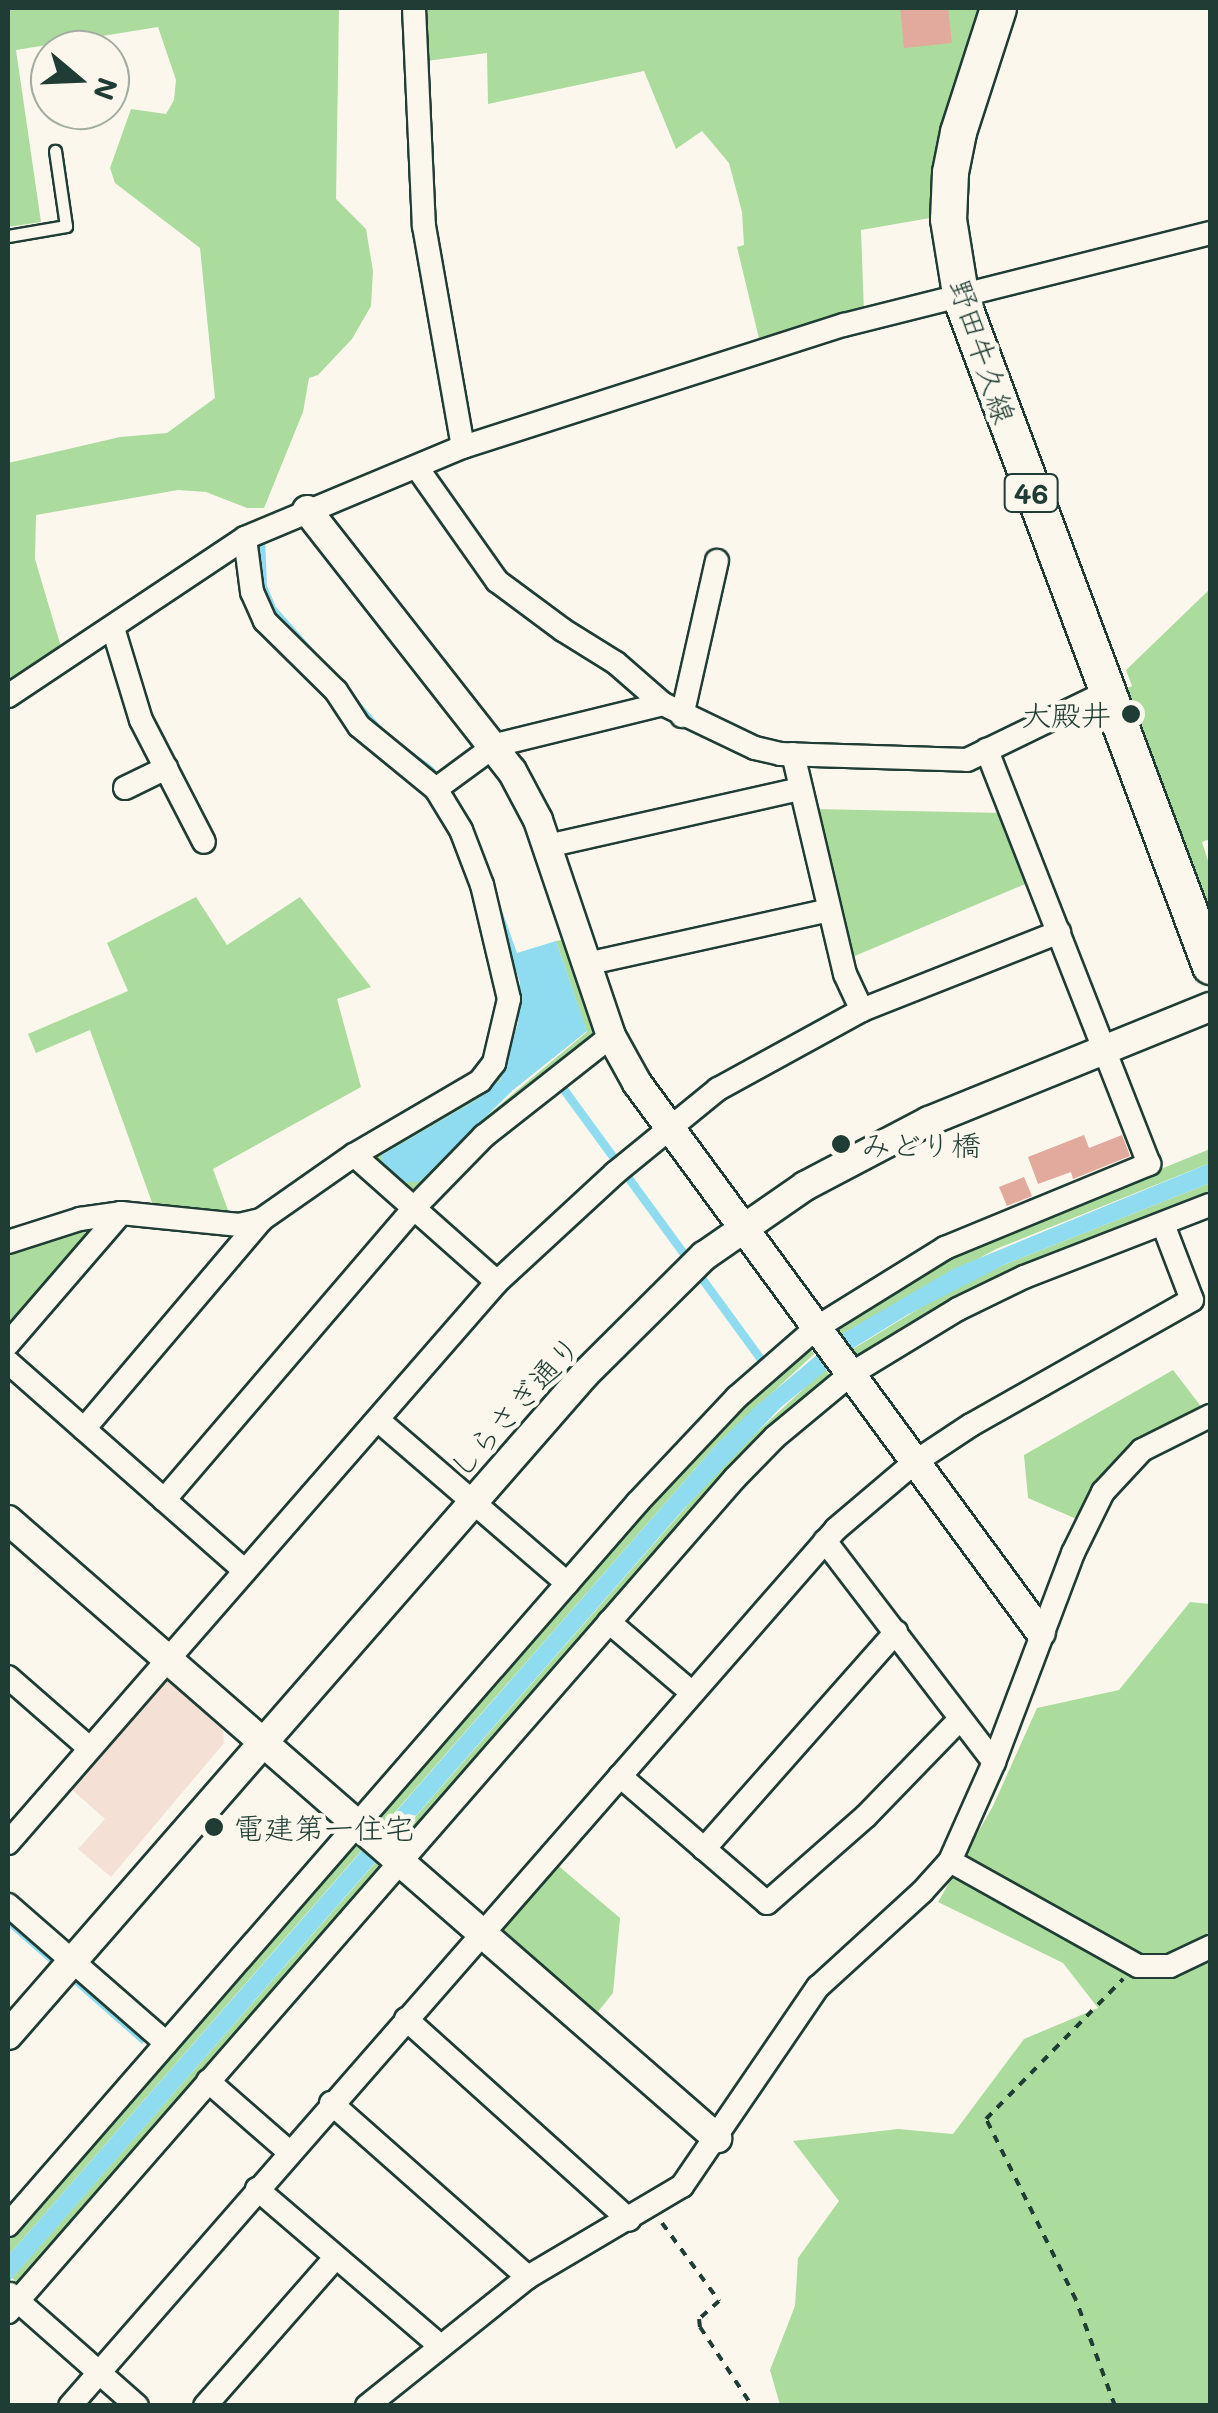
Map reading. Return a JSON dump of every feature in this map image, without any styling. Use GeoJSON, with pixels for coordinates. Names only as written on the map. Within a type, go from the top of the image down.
{"type":"FeatureCollection","features":[{"type":"Feature","properties":{"kind":"main road","name":"野田牛久線"},"geometry":{"type":"LineString","coordinates":[[998,8],[958,132],[950,172],[948,219],[961,298],[1210,966]]}},
{"type":"Feature","properties":{"kind":"street"},"geometry":{"type":"LineString","coordinates":[[414,8],[424,226],[463,447]]}},
{"type":"Feature","properties":{"kind":"street"},"geometry":{"type":"LineString","coordinates":[[8,696],[246,538],[463,447],[844,325],[1210,233]]}},
{"type":"Feature","properties":{"kind":"street"},"geometry":{"type":"LineString","coordinates":[[418,468],[497,580],[562,630],[626,670],[672,710],[727,738],[793,754],[967,760],[1106,692]]}},
{"type":"Feature","properties":{"kind":"street"},"geometry":{"type":"LineString","coordinates":[[307,510],[496,745],[527,796],[611,1036],[669,1129],[1041,1632]]}},
{"type":"Feature","properties":{"kind":"street"},"geometry":{"type":"LineString","coordinates":[[84,1429],[260,1220],[354,1156],[480,1081],[494,1064],[504,1029],[509,999],[482,885],[461,830],[436,788],[359,726],[336,691],[265,621],[252,592],[246,538]]}},
{"type":"Feature","properties":{"kind":"street"},"geometry":{"type":"LineString","coordinates":[[672,710],[717,561]]}},
{"type":"Feature","properties":{"kind":"street"},"geometry":{"type":"LineString","coordinates":[[113,628],[141,720],[204,842]]}},
{"type":"Feature","properties":{"kind":"street"},"geometry":{"type":"LineString","coordinates":[[436,788],[496,745],[672,710]]}},
{"type":"Feature","properties":{"kind":"street"},"geometry":{"type":"LineString","coordinates":[[8,2225],[567,1584],[737,1398],[819,1331],[945,1248],[1149,1164],[987,750]]}},
{"type":"Feature","properties":{"kind":"street"},"geometry":{"type":"LineString","coordinates":[[793,754],[845,974],[862,1010]]}},
{"type":"Feature","properties":{"kind":"street"},"geometry":{"type":"LineString","coordinates":[[125,788],[166,768]]}},
{"type":"Feature","properties":{"kind":"street"},"geometry":{"type":"LineString","coordinates":[[547,846],[800,789]]}},
{"type":"Feature","properties":{"kind":"street"},"geometry":{"type":"LineString","coordinates":[[586,964],[829,910]]}},
{"type":"Feature","properties":{"kind":"street"},"geometry":{"type":"LineString","coordinates":[[8,1844],[88,1747],[497,1282],[669,1129],[718,1089],[862,1010],[1059,932]]}},
{"type":"Feature","properties":{"kind":"street","name":"しらさぎ通り"},"geometry":{"type":"LineString","coordinates":[[8,2035],[624,1333],[741,1227],[805,1186],[928,1121],[1210,1007]]}},
{"type":"Feature","properties":{"kind":"street"},"geometry":{"type":"LineString","coordinates":[[164,1500],[414,1209],[484,1136],[611,1036]]}},
{"type":"Feature","properties":{"kind":"street"},"geometry":{"type":"LineString","coordinates":[[354,1156],[497,1282]]}},
{"type":"Feature","properties":{"kind":"street"},"geometry":{"type":"LineString","coordinates":[[137,2406],[11,2302],[401,1863],[735,1478],[849,1372],[990,1293],[1210,1204]]}},
{"type":"Feature","properties":{"kind":"street"},"geometry":{"type":"LineString","coordinates":[[8,1242],[80,1219],[121,1213],[239,1225],[260,1220]]}},
{"type":"Feature","properties":{"kind":"street"},"geometry":{"type":"LineString","coordinates":[[8,1344],[121,1213]]}},
{"type":"Feature","properties":{"kind":"street"},"geometry":{"type":"LineString","coordinates":[[70,2406],[288,2152],[826,1541],[915,1462],[970,1424],[1192,1300],[1164,1224]]}},
{"type":"Feature","properties":{"kind":"street"},"geometry":{"type":"LineString","coordinates":[[8,1362],[245,1571]]}},
{"type":"Feature","properties":{"kind":"street"},"geometry":{"type":"LineString","coordinates":[[367,2406],[528,2277],[682,2186],[818,1987],[922,1892],[950,1861],[994,1762],[1041,1632],[1089,1519],[1124,1465],[1170,1434],[1210,1416]]}},
{"type":"Feature","properties":{"kind":"street"},"geometry":{"type":"LineString","coordinates":[[378,1420],[567,1584]]}},
{"type":"Feature","properties":{"kind":"street"},"geometry":{"type":"LineString","coordinates":[[8,1520],[717,2138]]}},
{"type":"Feature","properties":{"kind":"street"},"geometry":{"type":"LineString","coordinates":[[826,1541],[994,1762]]}},
{"type":"Feature","properties":{"kind":"street"},"geometry":{"type":"LineString","coordinates":[[609,1622],[692,1693]]}},
{"type":"Feature","properties":{"kind":"street"},"geometry":{"type":"LineString","coordinates":[[704,1849],[896,1632]]}},
{"type":"Feature","properties":{"kind":"street"},"geometry":{"type":"LineString","coordinates":[[8,1677],[88,1747]]}},
{"type":"Feature","properties":{"kind":"street"},"geometry":{"type":"LineString","coordinates":[[620,1776],[767,1903],[866,1816],[960,1720]]}},
{"type":"Feature","properties":{"kind":"street"},"geometry":{"type":"LineString","coordinates":[[950,1861],[1138,1966],[1170,1966],[1210,1947]]}},
{"type":"Feature","properties":{"kind":"street"},"geometry":{"type":"LineString","coordinates":[[8,1905],[166,2043]]}},
{"type":"Feature","properties":{"kind":"street"},"geometry":{"type":"LineString","coordinates":[[406,2019],[629,2220]]}},
{"type":"Feature","properties":{"kind":"street"},"geometry":{"type":"LineString","coordinates":[[208,2081],[288,2152]]}},
{"type":"Feature","properties":{"kind":"street"},"geometry":{"type":"LineString","coordinates":[[331,2104],[528,2277]]}},
{"type":"Feature","properties":{"kind":"street"},"geometry":{"type":"LineString","coordinates":[[256,2189],[440,2345]]}},
{"type":"Feature","properties":{"kind":"street"},"geometry":{"type":"LineString","coordinates":[[205,2406],[336,2258]]}},
{"type":"Feature","properties":{"kind":"lane"},"geometry":{"type":"LineString","coordinates":[[8,236],[66,226],[54,151]]}},
{"type":"Feature","properties":{"kind":"path"},"geometry":{"type":"LineString","coordinates":[[1115,2406],[1076,2300],[986,2120],[1049,2050],[1138,1966]]}},
{"type":"Feature","properties":{"kind":"path"},"geometry":{"type":"LineString","coordinates":[[650,2207],[718,2301],[699,2319],[700,2327],[752,2406]]}},
{"type":"Feature","properties":{"kind":"shaded area"},"geometry":{"type":"Polygon","coordinates":[[[164,1677],[223,1729],[224,1743],[111,1877],[78,1849],[105,1819],[68,1786],[164,1677]]]}},
{"type":"Feature","properties":{"kind":"green space"},"geometry":{"type":"Polygon","coordinates":[[[8,8],[339,8],[336,199],[366,229],[373,271],[371,306],[352,339],[318,375],[309,378],[303,412],[264,508],[247,508],[206,492],[178,490],[36,515],[35,559],[61,647],[8,683],[8,463],[120,437],[167,433],[215,398],[200,248],[115,183],[110,168],[124,130],[130,130],[131,109],[166,114],[174,100],[176,80],[158,27],[130,32],[30,30],[30,48],[16,50],[41,222],[8,227],[8,8]]]}},
{"type":"Feature","properties":{"kind":"green space"},"geometry":{"type":"Polygon","coordinates":[[[416,8],[980,8],[936,217],[861,230],[864,313],[761,347],[737,247],[744,245],[742,212],[729,163],[702,131],[676,149],[644,71],[488,104],[487,53],[419,62],[416,8]]]}},
{"type":"Feature","properties":{"kind":"green space"},"geometry":{"type":"Polygon","coordinates":[[[1210,589],[1210,839],[1202,842],[1210,867],[1210,919],[1123,690],[1132,686],[1126,670],[1210,589]]]}},
{"type":"Feature","properties":{"kind":"green space"},"geometry":{"type":"Polygon","coordinates":[[[814,809],[1004,813],[1030,882],[850,958],[814,809]]]}},
{"type":"Feature","properties":{"kind":"green space"},"geometry":{"type":"Polygon","coordinates":[[[196,897],[227,945],[300,897],[371,987],[337,999],[361,1087],[213,1169],[229,1213],[154,1208],[90,1030],[36,1053],[28,1034],[128,991],[107,943],[196,897]]]}},
{"type":"Feature","properties":{"kind":"green space"},"geometry":{"type":"Polygon","coordinates":[[[498,928],[522,997],[500,1080],[478,1099],[382,1155],[465,1134],[587,1032],[556,941],[562,940],[594,1033],[530,1083],[419,1189],[404,1190],[376,1165],[377,1151],[501,1064],[498,928]]]}},
{"type":"Feature","properties":{"kind":"green space"},"geometry":{"type":"Polygon","coordinates":[[[1210,1149],[1210,1163],[996,1249],[842,1334],[835,1325],[922,1270],[981,1242],[1210,1149]]]}},
{"type":"Feature","properties":{"kind":"green space"},"geometry":{"type":"Polygon","coordinates":[[[1210,1183],[1210,1195],[861,1360],[853,1349],[941,1295],[1006,1264],[1210,1183]]]}},
{"type":"Feature","properties":{"kind":"green space"},"geometry":{"type":"Polygon","coordinates":[[[83,1226],[87,1238],[8,1327],[8,1250],[83,1226]]]}},
{"type":"Feature","properties":{"kind":"green space"},"geometry":{"type":"Polygon","coordinates":[[[807,1344],[814,1354],[716,1445],[382,1827],[371,1818],[678,1469],[807,1344]]]}},
{"type":"Feature","properties":{"kind":"green space"},"geometry":{"type":"Polygon","coordinates":[[[825,1369],[833,1380],[405,1847],[396,1839],[728,1459],[825,1369]]]}},
{"type":"Feature","properties":{"kind":"green space"},"geometry":{"type":"Polygon","coordinates":[[[1173,1370],[1203,1409],[1081,1521],[1028,1498],[1024,1455],[1173,1370]]]}},
{"type":"Feature","properties":{"kind":"green space"},"geometry":{"type":"Polygon","coordinates":[[[1190,1602],[1210,1604],[1210,2405],[780,2405],[770,2370],[795,2306],[798,2258],[839,2201],[793,2141],[898,2129],[953,2134],[1024,2039],[1098,2008],[1063,1963],[938,1902],[993,1806],[1037,1708],[1119,1690],[1190,1602]]]}},
{"type":"Feature","properties":{"kind":"green space"},"geometry":{"type":"Polygon","coordinates":[[[351,1840],[362,1850],[8,2256],[8,2235],[351,1840]]]}},
{"type":"Feature","properties":{"kind":"green space"},"geometry":{"type":"Polygon","coordinates":[[[376,1862],[385,1871],[21,2286],[12,2278],[376,1862]]]}},
{"type":"Feature","properties":{"kind":"green space"},"geometry":{"type":"Polygon","coordinates":[[[555,1863],[620,1918],[613,1993],[597,2013],[499,1928],[555,1863]]]}},
{"type":"Feature","properties":{"kind":"water"},"geometry":{"type":"Polygon","coordinates":[[[265,537],[267,586],[276,607],[387,733],[433,767],[451,789],[485,862],[517,953],[556,941],[587,1031],[513,1090],[419,1182],[404,1182],[382,1163],[382,1155],[478,1099],[500,1080],[518,1023],[520,982],[479,867],[390,745],[269,610],[257,572],[258,540],[265,537]]]}},
{"type":"Feature","properties":{"kind":"water"},"geometry":{"type":"Polygon","coordinates":[[[563,1081],[766,1359],[760,1365],[556,1086],[563,1081]]]}},
{"type":"Feature","properties":{"kind":"water"},"geometry":{"type":"Polygon","coordinates":[[[1210,1163],[1210,1183],[1006,1264],[907,1315],[855,1347],[780,1408],[682,1511],[8,2283],[8,2256],[716,1445],[755,1407],[842,1334],[953,1269],[1210,1163]]]}},
{"type":"Feature","properties":{"kind":"water"},"geometry":{"type":"Polygon","coordinates":[[[8,1916],[147,2038],[142,2044],[8,1926],[8,1916]]]}},
{"type":"Feature","properties":{"kind":"building"},"geometry":{"type":"Polygon","coordinates":[[[900,8],[948,8],[952,43],[904,48],[900,8]]]}},
{"type":"Feature","properties":{"kind":"building"},"geometry":{"type":"Polygon","coordinates":[[[1084,1135],[1089,1148],[1122,1135],[1130,1156],[1073,1179],[1071,1172],[1038,1184],[1028,1157],[1084,1135]]]}},
{"type":"Feature","properties":{"kind":"building"},"geometry":{"type":"Polygon","coordinates":[[[1024,1177],[1032,1196],[1007,1206],[999,1187],[1024,1177]]]}},
{"type":"Feature","properties":{"kind":"place","name":"大殿井"},"geometry":{"type":"Point","coordinates":[1131,714]}},
{"type":"Feature","properties":{"kind":"place","name":"みどり橋"},"geometry":{"type":"Point","coordinates":[841,1144]}},
{"type":"Feature","properties":{"kind":"place","name":"電建第一住宅"},"geometry":{"type":"Point","coordinates":[214,1827]}}]}
